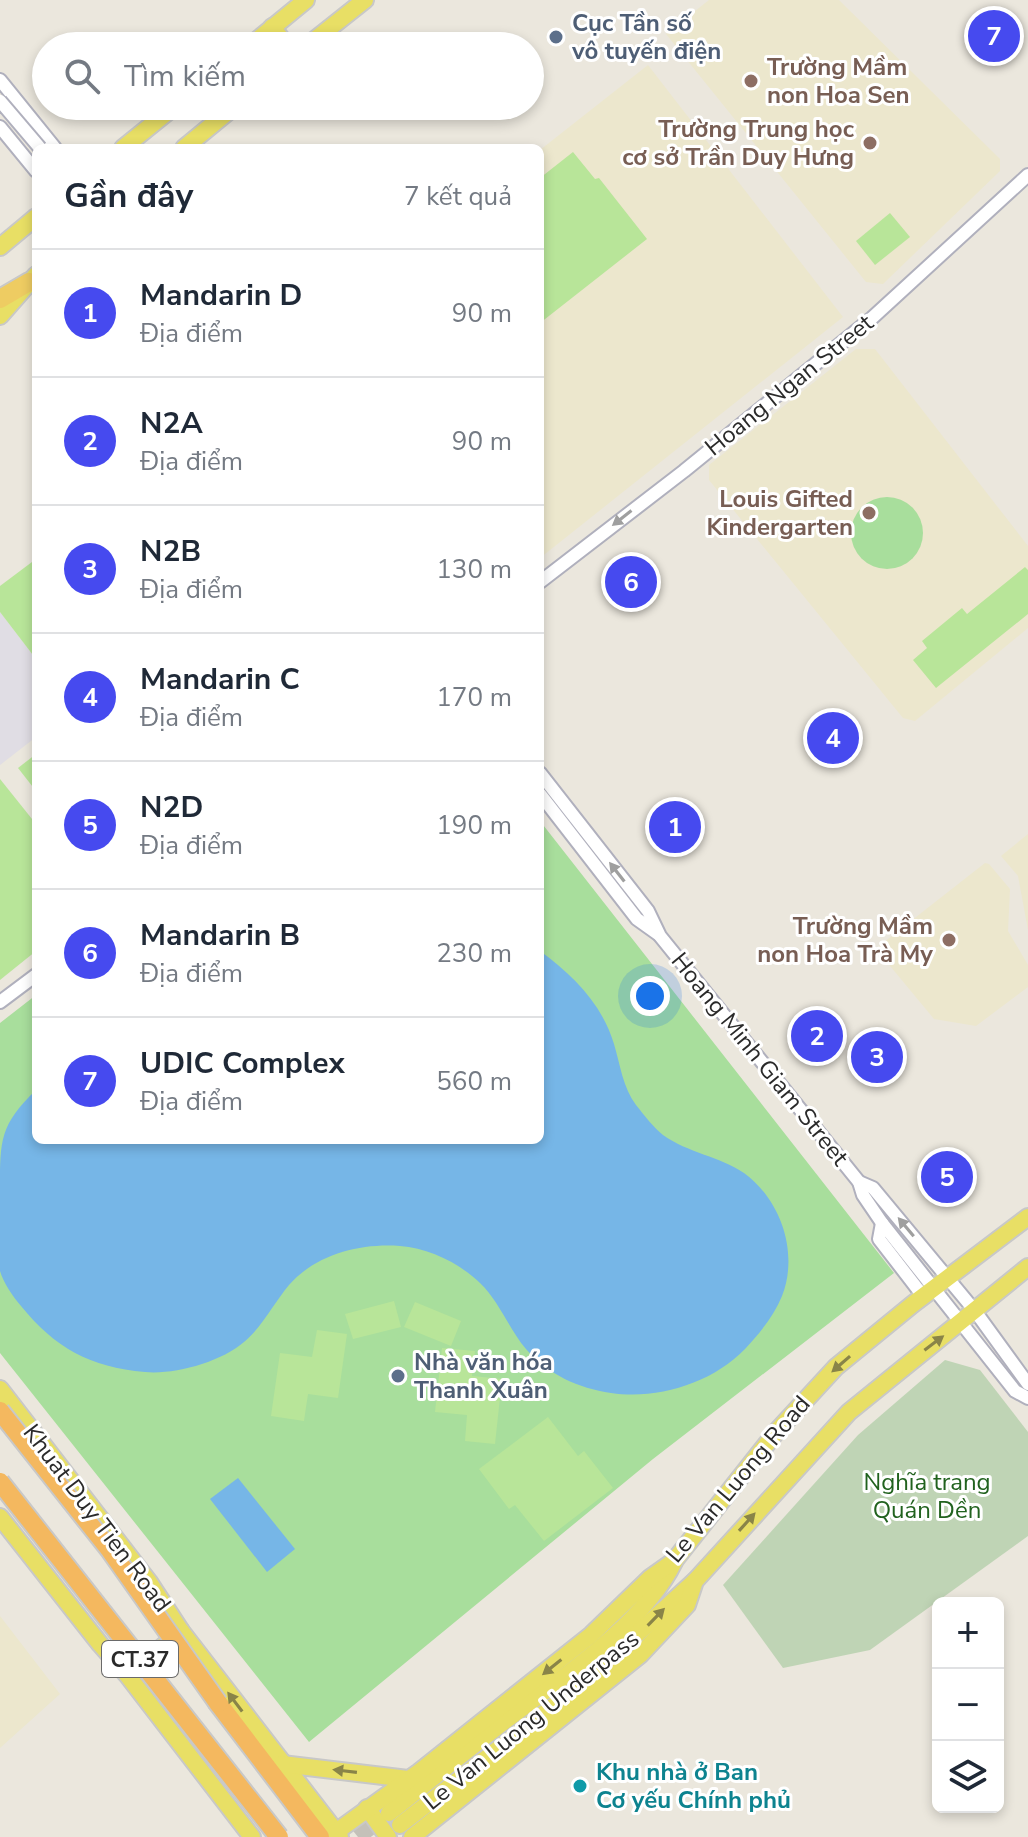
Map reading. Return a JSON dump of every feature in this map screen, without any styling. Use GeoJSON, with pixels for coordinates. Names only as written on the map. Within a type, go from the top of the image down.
{"type":"FeatureCollection","features":[{"type":"Feature","properties":{"kind":"highway"},"geometry":{"type":"LineString","coordinates":[[0,299],[32,279]]}},
{"type":"Feature","properties":{"kind":"highway"},"geometry":{"type":"LineString","coordinates":[[0,1411],[110,1550],[218,1703]]}},
{"type":"Feature","properties":{"kind":"highway","name":"CT.37"},"geometry":{"type":"LineString","coordinates":[[0,1429],[218,1703],[331,1836]]}},
{"type":"Feature","properties":{"kind":"highway","name":"CT.37"},"geometry":{"type":"LineString","coordinates":[[0,1482],[278,1837]]}},
{"type":"Feature","properties":{"kind":"highway"},"geometry":{"type":"LineString","coordinates":[[0,1500],[117,1649],[278,1837]]}},
{"type":"Feature","properties":{"kind":"main road"},"geometry":{"type":"LineString","coordinates":[[266,32],[306,0]]}},
{"type":"Feature","properties":{"kind":"main road"},"geometry":{"type":"LineString","coordinates":[[325,32],[365,0]]}},
{"type":"Feature","properties":{"kind":"main road"},"geometry":{"type":"LineString","coordinates":[[272,27],[276,32]]}},
{"type":"Feature","properties":{"kind":"main road"},"geometry":{"type":"LineString","coordinates":[[128,144],[158,120]]}},
{"type":"Feature","properties":{"kind":"main road"},"geometry":{"type":"LineString","coordinates":[[189,144],[218,120]]}},
{"type":"Feature","properties":{"kind":"main road"},"geometry":{"type":"LineString","coordinates":[[0,247],[32,220]]}},
{"type":"Feature","properties":{"kind":"main road"},"geometry":{"type":"LineString","coordinates":[[0,316],[32,279]]}},
{"type":"Feature","properties":{"kind":"main road","name":"Le Van Luong Road"},"geometry":{"type":"LineString","coordinates":[[331,1836],[591,1635],[650,1578],[674,1561],[709,1514],[836,1367],[928,1292],[1028,1217]]}},
{"type":"Feature","properties":{"kind":"main road","name":"Le Van Luong Road"},"geometry":{"type":"LineString","coordinates":[[405,1829],[640,1655],[687,1605],[695,1581],[849,1412],[1028,1267]]}},
{"type":"Feature","properties":{"kind":"main road","name":"Khuat Duy Tien Road"},"geometry":{"type":"LineString","coordinates":[[0,1389],[149,1582],[181,1631],[282,1764],[331,1836]]}},
{"type":"Feature","properties":{"kind":"main road"},"geometry":{"type":"LineString","coordinates":[[0,1517],[252,1837]]}},
{"type":"Feature","properties":{"kind":"main road","name":"Le Van Luong Underpass"},"geometry":{"type":"LineString","coordinates":[[405,1829],[630,1619],[665,1581],[674,1561]]}},
{"type":"Feature","properties":{"kind":"main road","name":"Le Van Luong Underpass"},"geometry":{"type":"LineString","coordinates":[[405,1829],[581,1685],[695,1581]]}},
{"type":"Feature","properties":{"kind":"main road"},"geometry":{"type":"LineString","coordinates":[[128,1676],[181,1631]]}},
{"type":"Feature","properties":{"kind":"main road"},"geometry":{"type":"LineString","coordinates":[[282,1764],[408,1779]]}},
{"type":"Feature","properties":{"kind":"main road"},"geometry":{"type":"LineString","coordinates":[[367,1808],[405,1829]]}},
{"type":"Feature","properties":{"kind":"main road"},"geometry":{"type":"LineString","coordinates":[[238,1818],[239,1837]]}},
{"type":"Feature","properties":{"kind":"street"},"geometry":{"type":"LineString","coordinates":[[0,80],[52,144]]}},
{"type":"Feature","properties":{"kind":"street"},"geometry":{"type":"LineString","coordinates":[[0,101],[37,144]]}},
{"type":"Feature","properties":{"kind":"street"},"geometry":{"type":"LineString","coordinates":[[0,127],[32,166]]}},
{"type":"Feature","properties":{"kind":"street"},"geometry":{"type":"LineString","coordinates":[[35,144],[40,136],[38,128]]}},
{"type":"Feature","properties":{"kind":"street"},"geometry":{"type":"LineString","coordinates":[[10,139],[32,145]]}},
{"type":"Feature","properties":{"kind":"street","name":"Hoang Ngan Street"},"geometry":{"type":"LineString","coordinates":[[544,579],[684,471],[872,318],[1028,175]]}},
{"type":"Feature","properties":{"kind":"street","name":"Hoang Minh Giam Street"},"geometry":{"type":"LineString","coordinates":[[544,778],[648,911],[660,936],[859,1182],[863,1195],[882,1223],[922,1273],[928,1292]]}},
{"type":"Feature","properties":{"kind":"street","name":"Hoang Minh Giam Street"},"geometry":{"type":"LineString","coordinates":[[544,799],[637,919],[660,936]]}},
{"type":"Feature","properties":{"kind":"street"},"geometry":{"type":"LineString","coordinates":[[0,1002],[32,978]]}},
{"type":"Feature","properties":{"kind":"street","name":"Hoang Minh Giam Street"},"geometry":{"type":"LineString","coordinates":[[859,1182],[873,1188],[949,1277],[1028,1384]]}},
{"type":"Feature","properties":{"kind":"street"},"geometry":{"type":"LineString","coordinates":[[882,1223],[879,1239],[961,1322],[1015,1391],[1028,1398]]}},
{"type":"Feature","properties":{"kind":"street"},"geometry":{"type":"LineString","coordinates":[[922,1273],[936,1262]]}},
{"type":"Feature","properties":{"kind":"street"},"geometry":{"type":"LineString","coordinates":[[978,1344],[992,1333]]}},
{"type":"Feature","properties":{"kind":"shaded area","name":"Trường Trung học cơ sở Trần Duy Hưng"},"geometry":{"type":"Polygon","coordinates":[[[709,0],[839,0],[1000,159],[1000,171],[883,284],[866,282],[666,34],[709,0]]]}},
{"type":"Feature","properties":{"kind":"shaded area"},"geometry":{"type":"Polygon","coordinates":[[[648,65],[843,317],[544,555],[544,147],[648,65]]]}},
{"type":"Feature","properties":{"kind":"shaded area","name":"Louis Gifted Kindergarten"},"geometry":{"type":"Polygon","coordinates":[[[856,349],[875,349],[1028,546],[1028,628],[915,721],[903,718],[709,480],[709,465],[856,349]]]}},
{"type":"Feature","properties":{"kind":"shaded area"},"geometry":{"type":"Polygon","coordinates":[[[0,612],[32,654],[32,740],[0,765],[0,612]]]}},
{"type":"Feature","properties":{"kind":"shaded area"},"geometry":{"type":"Polygon","coordinates":[[[1028,834],[1028,930],[1018,876],[1001,856],[1028,834]]]}},
{"type":"Feature","properties":{"kind":"shaded area","name":"Trường Mầm non Hoa Trà My"},"geometry":{"type":"Polygon","coordinates":[[[985,863],[1010,889],[1008,931],[1028,965],[1028,987],[976,1026],[934,1019],[881,955],[879,946],[985,863]]]}},
{"type":"Feature","properties":{"kind":"shaded area"},"geometry":{"type":"Polygon","coordinates":[[[0,1616],[60,1694],[0,1748],[0,1616]]]}},
{"type":"Feature","properties":{"kind":"green space"},"geometry":{"type":"Polygon","coordinates":[[[573,152],[595,179],[599,178],[647,239],[544,320],[544,175],[573,152]]]}},
{"type":"Feature","properties":{"kind":"green space"},"geometry":{"type":"Polygon","coordinates":[[[890,213],[910,237],[875,265],[856,241],[890,213]]]}},
{"type":"Feature","properties":{"kind":"green space"},"geometry":{"type":"Polygon","coordinates":[[[887,497],[907,503],[917,513],[923,533],[917,553],[907,563],[887,569],[867,563],[857,553],[851,533],[857,513],[867,503],[887,497]]]}},
{"type":"Feature","properties":{"kind":"green space"},"geometry":{"type":"Polygon","coordinates":[[[32,562],[32,654],[0,612],[0,586],[32,562]]]}},
{"type":"Feature","properties":{"kind":"green space"},"geometry":{"type":"Polygon","coordinates":[[[1025,567],[1028,570],[1028,614],[936,688],[913,660],[927,648],[922,641],[962,608],[967,614],[1025,567]]]}},
{"type":"Feature","properties":{"kind":"green space"},"geometry":{"type":"Polygon","coordinates":[[[32,757],[32,786],[18,768],[32,757]]]}},
{"type":"Feature","properties":{"kind":"green space"},"geometry":{"type":"Polygon","coordinates":[[[0,779],[32,819],[32,954],[0,980],[0,779]]]}},
{"type":"Feature","properties":{"kind":"green space"},"geometry":{"type":"Polygon","coordinates":[[[544,826],[894,1273],[653,1459],[309,1742],[0,1353],[0,1023],[32,998],[32,1144],[544,1144],[544,826]]]}},
{"type":"Feature","properties":{"kind":"green space"},"geometry":{"type":"Polygon","coordinates":[[[394,1301],[401,1327],[353,1339],[345,1314],[394,1301]]]}},
{"type":"Feature","properties":{"kind":"green space"},"geometry":{"type":"Polygon","coordinates":[[[415,1302],[461,1321],[451,1346],[404,1327],[415,1302]]]}},
{"type":"Feature","properties":{"kind":"green space"},"geometry":{"type":"Polygon","coordinates":[[[317,1330],[347,1334],[338,1398],[308,1394],[304,1421],[271,1416],[280,1353],[312,1357],[317,1330]]]}},
{"type":"Feature","properties":{"kind":"green space"},"geometry":{"type":"Polygon","coordinates":[[[442,1348],[475,1351],[472,1376],[502,1379],[495,1444],[465,1441],[467,1415],[435,1412],[442,1348]]]}},
{"type":"Feature","properties":{"kind":"green space","name":"Nghĩa trang Quán Dền"},"geometry":{"type":"Polygon","coordinates":[[[945,1360],[980,1370],[1028,1432],[1028,1536],[943,1597],[932,1597],[932,1605],[870,1650],[783,1668],[723,1585],[858,1435],[945,1360]]]}},
{"type":"Feature","properties":{"kind":"green space"},"geometry":{"type":"Polygon","coordinates":[[[548,1417],[578,1456],[584,1451],[613,1488],[544,1541],[515,1505],[509,1509],[479,1469],[548,1417]]]}},
{"type":"Feature","properties":{"kind":"water"},"geometry":{"type":"Polygon","coordinates":[[[544,954],[575,980],[594,1003],[609,1030],[628,1091],[653,1125],[673,1141],[744,1173],[768,1198],[777,1212],[787,1245],[787,1279],[770,1318],[732,1361],[700,1380],[647,1394],[629,1395],[587,1388],[554,1373],[526,1349],[493,1298],[472,1276],[433,1253],[400,1246],[355,1249],[312,1265],[289,1285],[250,1336],[223,1356],[197,1366],[157,1372],[107,1365],[75,1353],[47,1333],[21,1306],[0,1271],[2,1145],[9,1124],[32,1094],[32,1144],[544,1144],[544,954]]]}},
{"type":"Feature","properties":{"kind":"water"},"geometry":{"type":"Polygon","coordinates":[[[238,1478],[295,1549],[267,1572],[210,1499],[238,1478]]]}},
{"type":"Feature","properties":{"kind":"tunnel"},"geometry":{"type":"LineString","coordinates":[[358,1837],[388,1813]]}},
{"type":"Feature","properties":{"kind":"place","name":"UDIC Complex"},"geometry":{"type":"Point","coordinates":[994,36]}},
{"type":"Feature","properties":{"kind":"place","name":"Cục Tần số vô tuyến điện"},"geometry":{"type":"Point","coordinates":[556,37]}},
{"type":"Feature","properties":{"kind":"place","name":"Trường Mầm non Hoa Sen"},"geometry":{"type":"Point","coordinates":[751,81]}},
{"type":"Feature","properties":{"kind":"place","name":"Trường Trung học cơ sở Trần Duy Hưng"},"geometry":{"type":"Point","coordinates":[870,143]}},
{"type":"Feature","properties":{"kind":"place","name":"Louis Gifted Kindergarten"},"geometry":{"type":"Point","coordinates":[869,513]}},
{"type":"Feature","properties":{"kind":"place","name":"Mandarin B"},"geometry":{"type":"Point","coordinates":[631,582]}},
{"type":"Feature","properties":{"kind":"place","name":"Mandarin C"},"geometry":{"type":"Point","coordinates":[833,738]}},
{"type":"Feature","properties":{"kind":"place","name":"Mandarin D"},"geometry":{"type":"Point","coordinates":[675,827]}},
{"type":"Feature","properties":{"kind":"place","name":"Trường Mầm non Hoa Trà My"},"geometry":{"type":"Point","coordinates":[949,940]}},
{"type":"Feature","properties":{"kind":"place","name":"N2A"},"geometry":{"type":"Point","coordinates":[817,1036]}},
{"type":"Feature","properties":{"kind":"place","name":"N2B"},"geometry":{"type":"Point","coordinates":[877,1057]}},
{"type":"Feature","properties":{"kind":"place","name":"N2D"},"geometry":{"type":"Point","coordinates":[947,1177]}},
{"type":"Feature","properties":{"kind":"place","name":"Nhà văn hóa Thanh Xuân"},"geometry":{"type":"Point","coordinates":[398,1376]}},
{"type":"Feature","properties":{"kind":"place","name":"Khu nhà ở Ban Cơ yếu Chính phủ"},"geometry":{"type":"Point","coordinates":[580,1786]}}]}
